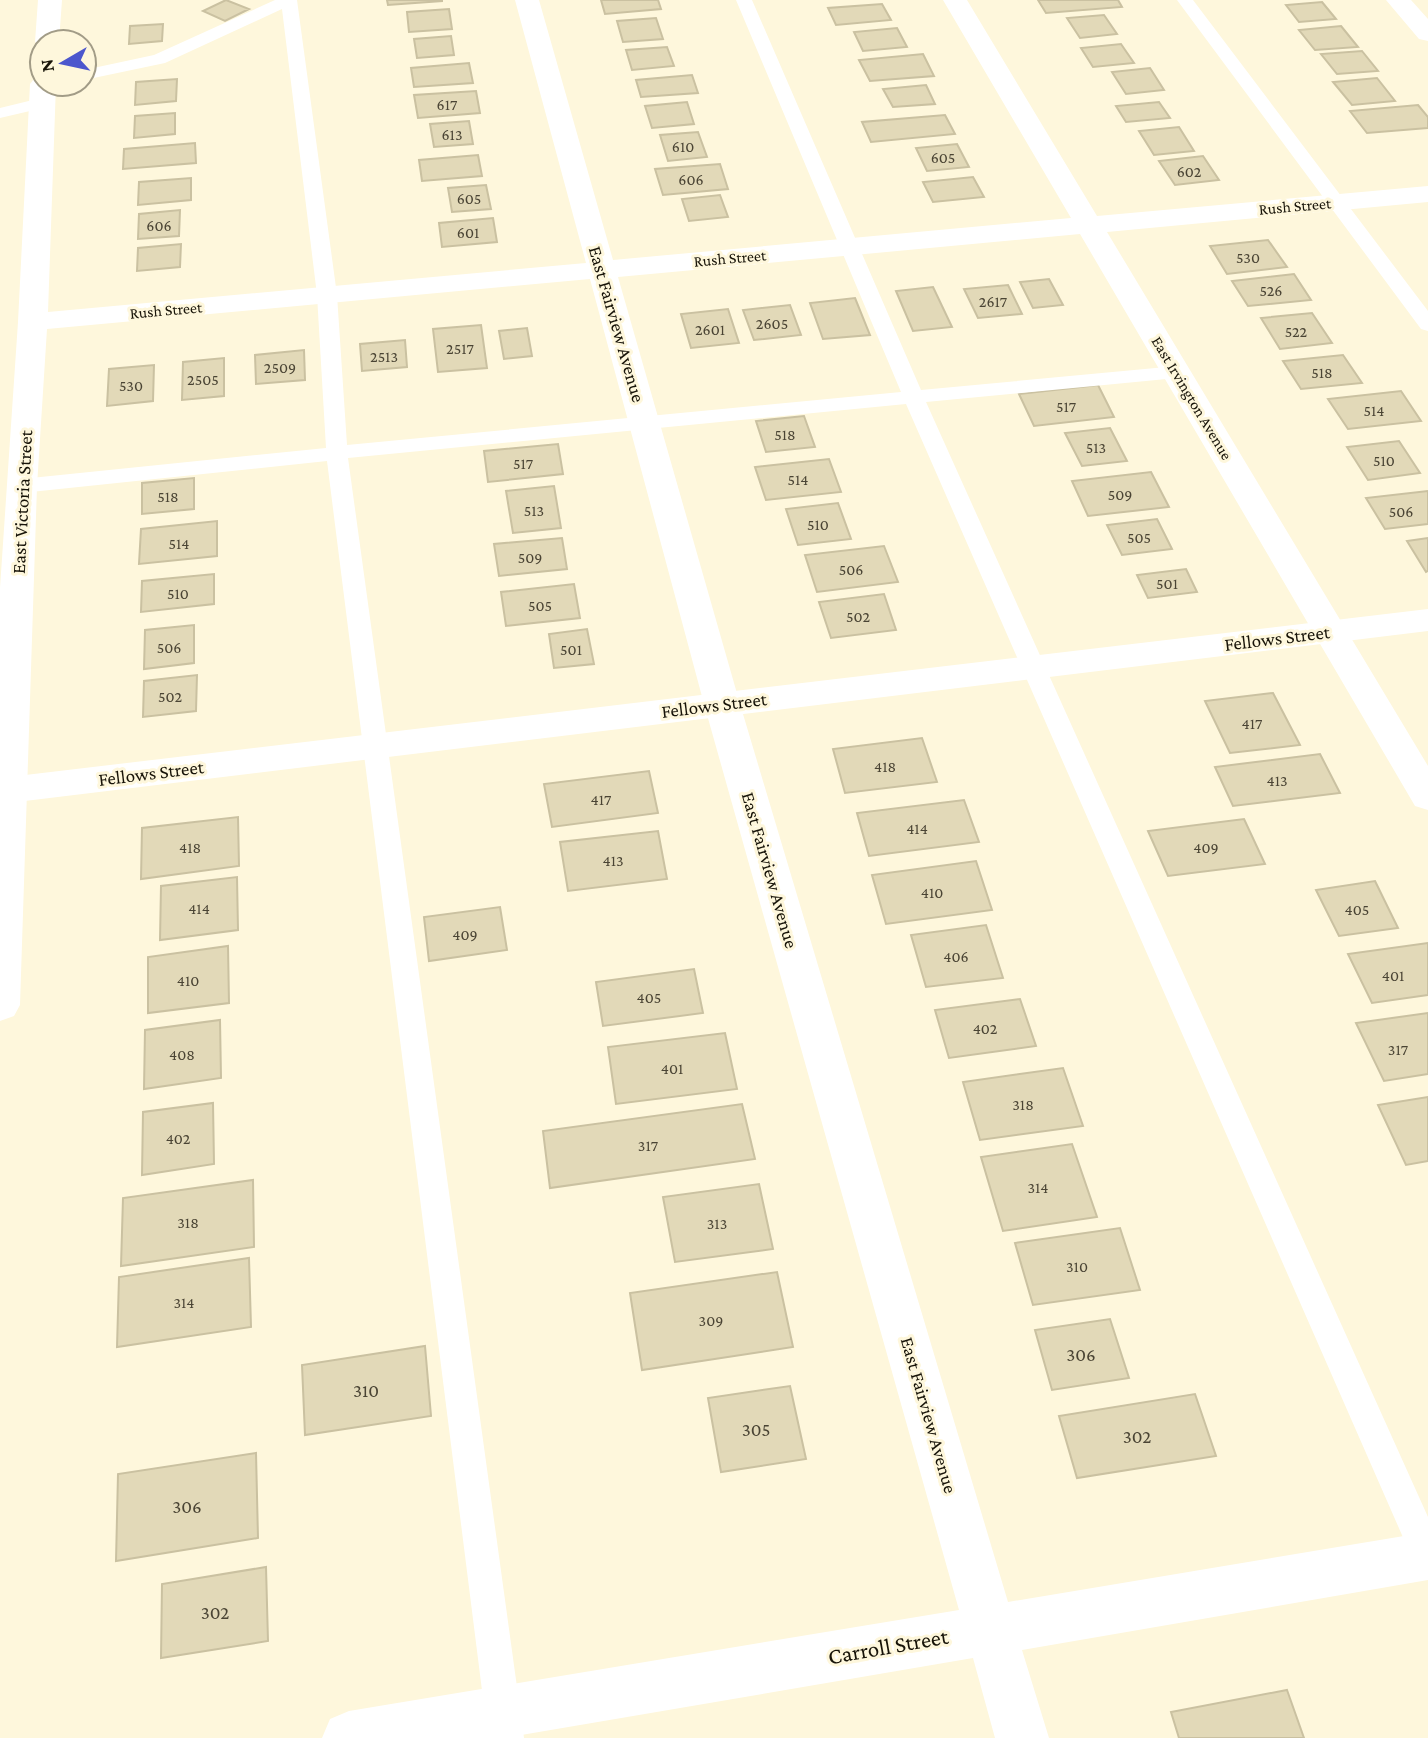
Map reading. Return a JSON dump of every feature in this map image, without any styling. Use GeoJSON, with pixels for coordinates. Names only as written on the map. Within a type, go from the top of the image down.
{"type":"FeatureCollection","features":[{"type":"Feature","properties":{"kind":"street"},"geometry":{"type":"LineString","coordinates":[[48,28],[50,0]]}},
{"type":"Feature","properties":{"kind":"street","name":"East Fairview Avenue"},"geometry":{"type":"LineString","coordinates":[[527,0],[722,704],[1022,1738]]}},
{"type":"Feature","properties":{"kind":"street","name":"East Irvington Avenue"},"geometry":{"type":"LineString","coordinates":[[955,0],[1428,797]]}},
{"type":"Feature","properties":{"kind":"street"},"geometry":{"type":"LineString","coordinates":[[1398,0],[1428,34]]}},
{"type":"Feature","properties":{"kind":"street","name":"East Victoria Street"},"geometry":{"type":"LineString","coordinates":[[0,1004],[5,790],[33,322],[42,98]]}},
{"type":"Feature","properties":{"kind":"street","name":"Rush Street"},"geometry":{"type":"LineString","coordinates":[[33,322],[1428,194]]}},
{"type":"Feature","properties":{"kind":"street","name":"Fellows Street"},"geometry":{"type":"LineString","coordinates":[[5,790],[1428,620]]}},
{"type":"Feature","properties":{"kind":"street","name":"Carroll Street"},"geometry":{"type":"LineString","coordinates":[[349,1738],[504,1724],[991,1629],[1428,1556]]}},
{"type":"Feature","properties":{"kind":"lane"},"geometry":{"type":"LineString","coordinates":[[98,72],[159,58],[289,0],[327,295],[337,453],[504,1724]]}},
{"type":"Feature","properties":{"kind":"lane"},"geometry":{"type":"LineString","coordinates":[[744,0],[914,398],[1428,1556]]}},
{"type":"Feature","properties":{"kind":"lane"},"geometry":{"type":"LineString","coordinates":[[1185,0],[1428,325]]}},
{"type":"Feature","properties":{"kind":"lane"},"geometry":{"type":"LineString","coordinates":[[0,113],[32,98]]}},
{"type":"Feature","properties":{"kind":"lane"},"geometry":{"type":"LineString","coordinates":[[22,486],[1177,372]]}},
{"type":"Feature","properties":{"kind":"building"},"geometry":{"type":"Polygon","coordinates":[[[226,0],[249,9],[225,21],[203,11],[226,0]]]}},
{"type":"Feature","properties":{"kind":"building"},"geometry":{"type":"Polygon","coordinates":[[[387,0],[442,0],[442,1],[388,5],[387,0]]]}},
{"type":"Feature","properties":{"kind":"building"},"geometry":{"type":"Polygon","coordinates":[[[601,0],[658,0],[661,9],[605,14],[601,0]]]}},
{"type":"Feature","properties":{"kind":"building"},"geometry":{"type":"Polygon","coordinates":[[[1038,0],[1118,0],[1122,7],[1046,13],[1038,0]]]}},
{"type":"Feature","properties":{"kind":"building"},"geometry":{"type":"Polygon","coordinates":[[[1322,2],[1336,19],[1299,22],[1286,5],[1322,2]]]}},
{"type":"Feature","properties":{"kind":"building"},"geometry":{"type":"Polygon","coordinates":[[[882,4],[891,20],[836,25],[828,8],[882,4]]]}},
{"type":"Feature","properties":{"kind":"building"},"geometry":{"type":"Polygon","coordinates":[[[449,9],[452,29],[409,32],[407,12],[449,9]]]}},
{"type":"Feature","properties":{"kind":"building"},"geometry":{"type":"Polygon","coordinates":[[[1104,15],[1117,34],[1080,38],[1067,18],[1104,15]]]}},
{"type":"Feature","properties":{"kind":"building"},"geometry":{"type":"Polygon","coordinates":[[[656,18],[663,39],[623,42],[617,21],[656,18]]]}},
{"type":"Feature","properties":{"kind":"building"},"geometry":{"type":"Polygon","coordinates":[[[163,24],[162,41],[129,44],[130,26],[163,24]]]}},
{"type":"Feature","properties":{"kind":"building"},"geometry":{"type":"Polygon","coordinates":[[[1341,26],[1358,47],[1315,50],[1299,30],[1341,26]]]}},
{"type":"Feature","properties":{"kind":"building"},"geometry":{"type":"Polygon","coordinates":[[[897,28],[907,47],[863,51],[854,32],[897,28]]]}},
{"type":"Feature","properties":{"kind":"building"},"geometry":{"type":"Polygon","coordinates":[[[451,36],[454,55],[417,58],[414,39],[451,36]]]}},
{"type":"Feature","properties":{"kind":"building"},"geometry":{"type":"Polygon","coordinates":[[[1121,44],[1134,63],[1093,67],[1081,48],[1121,44]]]}},
{"type":"Feature","properties":{"kind":"building"},"geometry":{"type":"Polygon","coordinates":[[[667,47],[674,66],[632,70],[626,50],[667,47]]]}},
{"type":"Feature","properties":{"kind":"building"},"geometry":{"type":"Polygon","coordinates":[[[1362,51],[1378,71],[1337,74],[1321,54],[1362,51]]]}},
{"type":"Feature","properties":{"kind":"building"},"geometry":{"type":"Polygon","coordinates":[[[923,54],[934,76],[870,81],[859,60],[923,54]]]}},
{"type":"Feature","properties":{"kind":"building"},"geometry":{"type":"Polygon","coordinates":[[[469,63],[473,83],[414,87],[411,68],[469,63]]]}},
{"type":"Feature","properties":{"kind":"building"},"geometry":{"type":"Polygon","coordinates":[[[1150,68],[1164,90],[1126,94],[1112,72],[1150,68]]]}},
{"type":"Feature","properties":{"kind":"building"},"geometry":{"type":"Polygon","coordinates":[[[692,75],[698,93],[641,97],[636,80],[692,75]]]}},
{"type":"Feature","properties":{"kind":"building"},"geometry":{"type":"Polygon","coordinates":[[[1377,78],[1395,101],[1352,105],[1333,82],[1377,78]]]}},
{"type":"Feature","properties":{"kind":"building"},"geometry":{"type":"Polygon","coordinates":[[[177,79],[176,101],[135,105],[136,82],[177,79]]]}},
{"type":"Feature","properties":{"kind":"building"},"geometry":{"type":"Polygon","coordinates":[[[926,85],[935,104],[893,107],[883,89],[926,85]]]}},
{"type":"Feature","properties":{"kind":"building"},"geometry":{"type":"Polygon","coordinates":[[[476,91],[480,113],[418,118],[414,95],[476,91]]]}},
{"type":"Feature","properties":{"kind":"building"},"geometry":{"type":"Polygon","coordinates":[[[687,102],[694,124],[652,128],[645,106],[687,102]]]}},
{"type":"Feature","properties":{"kind":"building"},"geometry":{"type":"Polygon","coordinates":[[[1159,102],[1170,118],[1126,122],[1116,106],[1159,102]]]}},
{"type":"Feature","properties":{"kind":"building"},"geometry":{"type":"Polygon","coordinates":[[[1418,105],[1428,117],[1428,128],[1367,133],[1350,111],[1418,105]]]}},
{"type":"Feature","properties":{"kind":"building"},"geometry":{"type":"Polygon","coordinates":[[[175,113],[175,134],[134,138],[135,116],[175,113]]]}},
{"type":"Feature","properties":{"kind":"building"},"geometry":{"type":"Polygon","coordinates":[[[945,115],[955,134],[871,142],[862,122],[945,115]]]}},
{"type":"Feature","properties":{"kind":"building"},"geometry":{"type":"Polygon","coordinates":[[[469,121],[473,144],[434,147],[430,124],[469,121]]]}},
{"type":"Feature","properties":{"kind":"building"},"geometry":{"type":"Polygon","coordinates":[[[1179,127],[1194,151],[1154,155],[1139,131],[1179,127]]]}},
{"type":"Feature","properties":{"kind":"building"},"geometry":{"type":"Polygon","coordinates":[[[698,132],[707,157],[668,161],[660,135],[698,132]]]}},
{"type":"Feature","properties":{"kind":"building"},"geometry":{"type":"Polygon","coordinates":[[[195,143],[196,163],[123,169],[124,149],[195,143]]]}},
{"type":"Feature","properties":{"kind":"building"},"geometry":{"type":"Polygon","coordinates":[[[957,144],[969,167],[927,171],[916,148],[957,144]]]}},
{"type":"Feature","properties":{"kind":"building"},"geometry":{"type":"Polygon","coordinates":[[[478,155],[482,176],[422,181],[419,160],[478,155]]]}},
{"type":"Feature","properties":{"kind":"building"},"geometry":{"type":"Polygon","coordinates":[[[1203,156],[1219,180],[1175,185],[1159,161],[1203,156]]]}},
{"type":"Feature","properties":{"kind":"building"},"geometry":{"type":"Polygon","coordinates":[[[720,164],[728,189],[663,195],[655,169],[720,164]]]}},
{"type":"Feature","properties":{"kind":"building"},"geometry":{"type":"Polygon","coordinates":[[[973,177],[984,197],[933,202],[923,182],[973,177]]]}},
{"type":"Feature","properties":{"kind":"building"},"geometry":{"type":"Polygon","coordinates":[[[191,178],[191,200],[138,205],[139,182],[191,178]]]}},
{"type":"Feature","properties":{"kind":"building"},"geometry":{"type":"Polygon","coordinates":[[[486,185],[491,209],[452,212],[448,188],[486,185]]]}},
{"type":"Feature","properties":{"kind":"building"},"geometry":{"type":"Polygon","coordinates":[[[720,195],[728,217],[689,221],[682,199],[720,195]]]}},
{"type":"Feature","properties":{"kind":"building"},"geometry":{"type":"Polygon","coordinates":[[[180,210],[179,236],[138,239],[139,214],[180,210]]]}},
{"type":"Feature","properties":{"kind":"building"},"geometry":{"type":"Polygon","coordinates":[[[493,218],[497,242],[442,247],[439,223],[493,218]]]}},
{"type":"Feature","properties":{"kind":"building"},"geometry":{"type":"Polygon","coordinates":[[[1268,240],[1287,267],[1227,274],[1210,246],[1268,240]]]}},
{"type":"Feature","properties":{"kind":"building"},"geometry":{"type":"Polygon","coordinates":[[[181,244],[180,267],[137,271],[138,248],[181,244]]]}},
{"type":"Feature","properties":{"kind":"building"},"geometry":{"type":"Polygon","coordinates":[[[1294,274],[1311,300],[1248,306],[1232,281],[1294,274]]]}},
{"type":"Feature","properties":{"kind":"building"},"geometry":{"type":"Polygon","coordinates":[[[1049,279],[1063,305],[1033,308],[1020,282],[1049,279]]]}},
{"type":"Feature","properties":{"kind":"building"},"geometry":{"type":"Polygon","coordinates":[[[1008,285],[1022,314],[978,318],[964,289],[1008,285]]]}},
{"type":"Feature","properties":{"kind":"building"},"geometry":{"type":"Polygon","coordinates":[[[933,287],[952,327],[913,331],[896,291],[933,287]]]}},
{"type":"Feature","properties":{"kind":"building"},"geometry":{"type":"Polygon","coordinates":[[[855,298],[870,335],[823,339],[810,303],[855,298]]]}},
{"type":"Feature","properties":{"kind":"building"},"geometry":{"type":"Polygon","coordinates":[[[790,305],[801,335],[754,340],[743,310],[790,305]]]}},
{"type":"Feature","properties":{"kind":"building"},"geometry":{"type":"Polygon","coordinates":[[[728,309],[739,343],[691,348],[681,314],[728,309]]]}},
{"type":"Feature","properties":{"kind":"building"},"geometry":{"type":"Polygon","coordinates":[[[1312,313],[1332,343],[1280,349],[1261,318],[1312,313]]]}},
{"type":"Feature","properties":{"kind":"building"},"geometry":{"type":"Polygon","coordinates":[[[481,325],[487,368],[438,372],[433,329],[481,325]]]}},
{"type":"Feature","properties":{"kind":"building"},"geometry":{"type":"Polygon","coordinates":[[[527,328],[532,356],[504,359],[499,331],[527,328]]]}},
{"type":"Feature","properties":{"kind":"building"},"geometry":{"type":"Polygon","coordinates":[[[405,340],[407,367],[362,371],[360,344],[405,340]]]}},
{"type":"Feature","properties":{"kind":"building"},"geometry":{"type":"Polygon","coordinates":[[[304,350],[305,380],[256,384],[255,355],[304,350]]]}},
{"type":"Feature","properties":{"kind":"building"},"geometry":{"type":"Polygon","coordinates":[[[1343,355],[1362,383],[1301,389],[1283,361],[1343,355]]]}},
{"type":"Feature","properties":{"kind":"building"},"geometry":{"type":"Polygon","coordinates":[[[224,358],[224,396],[182,400],[183,362],[224,358]]]}},
{"type":"Feature","properties":{"kind":"building"},"geometry":{"type":"Polygon","coordinates":[[[154,365],[153,401],[107,406],[109,369],[154,365]]]}},
{"type":"Feature","properties":{"kind":"building"},"geometry":{"type":"Polygon","coordinates":[[[1098,385],[1114,417],[1034,426],[1019,394],[1098,385]]]}},
{"type":"Feature","properties":{"kind":"building"},"geometry":{"type":"Polygon","coordinates":[[[1401,391],[1421,421],[1348,429],[1328,399],[1401,391]]]}},
{"type":"Feature","properties":{"kind":"building"},"geometry":{"type":"Polygon","coordinates":[[[804,416],[815,447],[766,452],[756,421],[804,416]]]}},
{"type":"Feature","properties":{"kind":"building"},"geometry":{"type":"Polygon","coordinates":[[[1110,428],[1127,461],[1082,466],[1065,433],[1110,428]]]}},
{"type":"Feature","properties":{"kind":"building"},"geometry":{"type":"Polygon","coordinates":[[[1399,441],[1420,473],[1368,480],[1347,447],[1399,441]]]}},
{"type":"Feature","properties":{"kind":"building"},"geometry":{"type":"Polygon","coordinates":[[[558,444],[563,474],[488,482],[484,451],[558,444]]]}},
{"type":"Feature","properties":{"kind":"building"},"geometry":{"type":"Polygon","coordinates":[[[829,459],[841,492],[766,500],[755,467],[829,459]]]}},
{"type":"Feature","properties":{"kind":"building"},"geometry":{"type":"Polygon","coordinates":[[[1151,472],[1169,507],[1088,516],[1072,481],[1151,472]]]}},
{"type":"Feature","properties":{"kind":"building"},"geometry":{"type":"Polygon","coordinates":[[[194,478],[194,509],[142,514],[142,483],[194,478]]]}},
{"type":"Feature","properties":{"kind":"building"},"geometry":{"type":"Polygon","coordinates":[[[554,486],[561,528],[513,533],[506,491],[554,486]]]}},
{"type":"Feature","properties":{"kind":"building"},"geometry":{"type":"Polygon","coordinates":[[[1428,491],[1428,524],[1385,529],[1366,498],[1428,491]]]}},
{"type":"Feature","properties":{"kind":"building"},"geometry":{"type":"Polygon","coordinates":[[[838,503],[851,539],[798,545],[786,509],[838,503]]]}},
{"type":"Feature","properties":{"kind":"building"},"geometry":{"type":"Polygon","coordinates":[[[1157,519],[1172,549],[1122,555],[1107,525],[1157,519]]]}},
{"type":"Feature","properties":{"kind":"building"},"geometry":{"type":"Polygon","coordinates":[[[217,521],[217,556],[139,564],[141,529],[217,521]]]}},
{"type":"Feature","properties":{"kind":"building"},"geometry":{"type":"Polygon","coordinates":[[[562,538],[567,569],[499,576],[494,544],[562,538]]]}},
{"type":"Feature","properties":{"kind":"building"},"geometry":{"type":"Polygon","coordinates":[[[1428,538],[1428,571],[1426,572],[1407,541],[1428,538]]]}},
{"type":"Feature","properties":{"kind":"building"},"geometry":{"type":"Polygon","coordinates":[[[884,546],[898,582],[817,592],[805,555],[884,546]]]}},
{"type":"Feature","properties":{"kind":"building"},"geometry":{"type":"Polygon","coordinates":[[[1186,569],[1197,592],[1148,598],[1137,575],[1186,569]]]}},
{"type":"Feature","properties":{"kind":"building"},"geometry":{"type":"Polygon","coordinates":[[[214,574],[214,604],[141,612],[142,581],[214,574]]]}},
{"type":"Feature","properties":{"kind":"building"},"geometry":{"type":"Polygon","coordinates":[[[574,584],[580,618],[506,626],[501,592],[574,584]]]}},
{"type":"Feature","properties":{"kind":"building"},"geometry":{"type":"Polygon","coordinates":[[[884,594],[896,630],[831,638],[819,602],[884,594]]]}},
{"type":"Feature","properties":{"kind":"building"},"geometry":{"type":"Polygon","coordinates":[[[194,625],[194,663],[144,669],[145,630],[194,625]]]}},
{"type":"Feature","properties":{"kind":"building"},"geometry":{"type":"Polygon","coordinates":[[[587,629],[594,664],[554,668],[549,634],[587,629]]]}},
{"type":"Feature","properties":{"kind":"building"},"geometry":{"type":"Polygon","coordinates":[[[197,675],[196,711],[143,717],[144,681],[197,675]]]}},
{"type":"Feature","properties":{"kind":"building"},"geometry":{"type":"Polygon","coordinates":[[[1273,693],[1300,745],[1230,753],[1205,701],[1273,693]]]}},
{"type":"Feature","properties":{"kind":"building"},"geometry":{"type":"Polygon","coordinates":[[[922,738],[937,782],[845,793],[833,749],[922,738]]]}},
{"type":"Feature","properties":{"kind":"building"},"geometry":{"type":"Polygon","coordinates":[[[1320,754],[1340,793],[1233,806],[1215,767],[1320,754]]]}},
{"type":"Feature","properties":{"kind":"building"},"geometry":{"type":"Polygon","coordinates":[[[649,771],[658,813],[552,827],[544,784],[649,771]]]}},
{"type":"Feature","properties":{"kind":"building"},"geometry":{"type":"Polygon","coordinates":[[[964,800],[979,842],[869,856],[857,813],[964,800]]]}},
{"type":"Feature","properties":{"kind":"building"},"geometry":{"type":"Polygon","coordinates":[[[238,817],[239,866],[141,879],[142,828],[238,817]]]}},
{"type":"Feature","properties":{"kind":"building"},"geometry":{"type":"Polygon","coordinates":[[[1244,819],[1265,864],[1168,876],[1148,831],[1244,819]]]}},
{"type":"Feature","properties":{"kind":"building"},"geometry":{"type":"Polygon","coordinates":[[[658,831],[667,879],[568,891],[560,842],[658,831]]]}},
{"type":"Feature","properties":{"kind":"building"},"geometry":{"type":"Polygon","coordinates":[[[976,861],[992,910],[886,924],[872,875],[976,861]]]}},
{"type":"Feature","properties":{"kind":"building"},"geometry":{"type":"Polygon","coordinates":[[[237,877],[238,930],[160,940],[161,886],[237,877]]]}},
{"type":"Feature","properties":{"kind":"building"},"geometry":{"type":"Polygon","coordinates":[[[1375,881],[1398,928],[1339,936],[1316,890],[1375,881]]]}},
{"type":"Feature","properties":{"kind":"building"},"geometry":{"type":"Polygon","coordinates":[[[500,907],[507,950],[429,961],[424,917],[500,907]]]}},
{"type":"Feature","properties":{"kind":"building"},"geometry":{"type":"Polygon","coordinates":[[[986,925],[1003,978],[926,987],[911,935],[986,925]]]}},
{"type":"Feature","properties":{"kind":"building"},"geometry":{"type":"Polygon","coordinates":[[[1428,943],[1428,995],[1372,1003],[1348,954],[1428,943]]]}},
{"type":"Feature","properties":{"kind":"building"},"geometry":{"type":"Polygon","coordinates":[[[228,946],[229,1003],[148,1013],[148,957],[228,946]]]}},
{"type":"Feature","properties":{"kind":"building"},"geometry":{"type":"Polygon","coordinates":[[[694,969],[703,1013],[603,1026],[596,982],[694,969]]]}},
{"type":"Feature","properties":{"kind":"building"},"geometry":{"type":"Polygon","coordinates":[[[1020,999],[1036,1046],[949,1058],[935,1010],[1020,999]]]}},
{"type":"Feature","properties":{"kind":"building"},"geometry":{"type":"Polygon","coordinates":[[[1428,1013],[1428,1074],[1384,1081],[1356,1023],[1428,1013]]]}},
{"type":"Feature","properties":{"kind":"building"},"geometry":{"type":"Polygon","coordinates":[[[220,1020],[221,1078],[144,1089],[145,1030],[220,1020]]]}},
{"type":"Feature","properties":{"kind":"building"},"geometry":{"type":"Polygon","coordinates":[[[725,1033],[737,1089],[616,1104],[608,1047],[725,1033]]]}},
{"type":"Feature","properties":{"kind":"building"},"geometry":{"type":"Polygon","coordinates":[[[1063,1068],[1083,1126],[980,1140],[963,1082],[1063,1068]]]}},
{"type":"Feature","properties":{"kind":"building"},"geometry":{"type":"Polygon","coordinates":[[[1428,1097],[1428,1161],[1406,1165],[1378,1105],[1428,1097]]]}},
{"type":"Feature","properties":{"kind":"building"},"geometry":{"type":"Polygon","coordinates":[[[213,1103],[214,1164],[142,1175],[143,1112],[213,1103]]]}},
{"type":"Feature","properties":{"kind":"building"},"geometry":{"type":"Polygon","coordinates":[[[742,1104],[755,1159],[550,1188],[543,1131],[742,1104]]]}},
{"type":"Feature","properties":{"kind":"building"},"geometry":{"type":"Polygon","coordinates":[[[1072,1144],[1097,1217],[1003,1231],[981,1157],[1072,1144]]]}},
{"type":"Feature","properties":{"kind":"building"},"geometry":{"type":"Polygon","coordinates":[[[253,1180],[254,1247],[121,1266],[123,1198],[253,1180]]]}},
{"type":"Feature","properties":{"kind":"building"},"geometry":{"type":"Polygon","coordinates":[[[759,1184],[773,1249],[675,1262],[663,1197],[759,1184]]]}},
{"type":"Feature","properties":{"kind":"building"},"geometry":{"type":"Polygon","coordinates":[[[1120,1228],[1140,1290],[1033,1305],[1015,1243],[1120,1228]]]}},
{"type":"Feature","properties":{"kind":"building"},"geometry":{"type":"Polygon","coordinates":[[[249,1258],[251,1327],[117,1347],[119,1277],[249,1258]]]}},
{"type":"Feature","properties":{"kind":"building"},"geometry":{"type":"Polygon","coordinates":[[[777,1272],[793,1347],[642,1370],[630,1293],[777,1272]]]}},
{"type":"Feature","properties":{"kind":"building"},"geometry":{"type":"Polygon","coordinates":[[[1110,1319],[1129,1378],[1052,1390],[1035,1330],[1110,1319]]]}},
{"type":"Feature","properties":{"kind":"building"},"geometry":{"type":"Polygon","coordinates":[[[425,1346],[431,1416],[305,1435],[302,1365],[425,1346]]]}},
{"type":"Feature","properties":{"kind":"building"},"geometry":{"type":"Polygon","coordinates":[[[790,1386],[806,1459],[721,1472],[708,1398],[790,1386]]]}},
{"type":"Feature","properties":{"kind":"building"},"geometry":{"type":"Polygon","coordinates":[[[1195,1394],[1216,1456],[1077,1478],[1059,1416],[1195,1394]]]}},
{"type":"Feature","properties":{"kind":"building"},"geometry":{"type":"Polygon","coordinates":[[[256,1453],[258,1538],[116,1561],[118,1474],[256,1453]]]}},
{"type":"Feature","properties":{"kind":"building"},"geometry":{"type":"Polygon","coordinates":[[[266,1567],[268,1641],[161,1658],[162,1584],[266,1567]]]}},
{"type":"Feature","properties":{"kind":"building"},"geometry":{"type":"Polygon","coordinates":[[[1287,1690],[1304,1738],[1179,1738],[1171,1712],[1287,1690]]]}}]}
